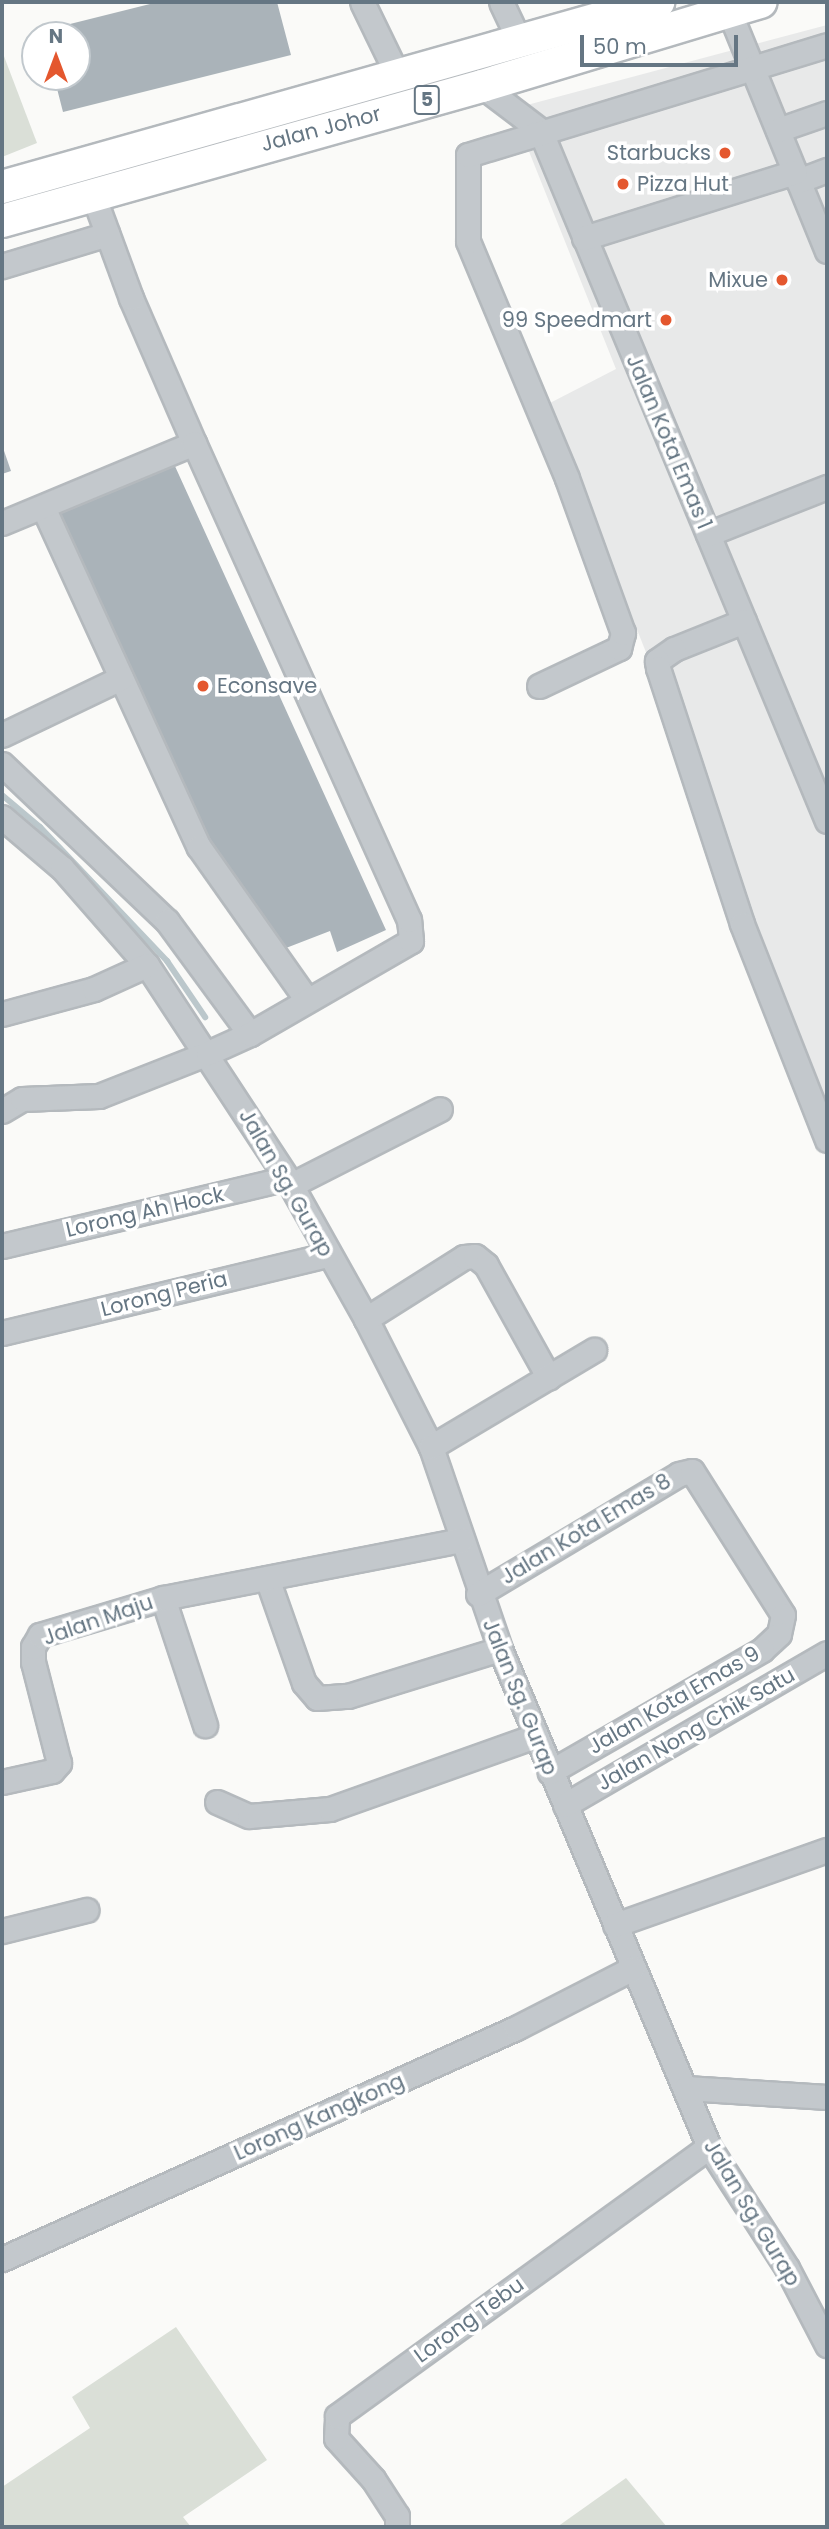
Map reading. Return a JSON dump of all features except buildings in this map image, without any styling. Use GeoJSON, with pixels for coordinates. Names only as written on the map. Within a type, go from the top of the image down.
{"type":"FeatureCollection","features":[{"type":"Feature","properties":{"kind":"highway","name":"Jalan Johor"},"geometry":{"type":"LineString","coordinates":[[2,187],[658,2]]}},
{"type":"Feature","properties":{"kind":"highway","name":"Jalan Johor"},"geometry":{"type":"LineString","coordinates":[[2,221],[92,192],[482,86],[761,2]]}},
{"type":"Feature","properties":{"kind":"street"},"geometry":{"type":"LineString","coordinates":[[362,2],[397,74]]}},
{"type":"Feature","properties":{"kind":"street"},"geometry":{"type":"LineString","coordinates":[[501,2],[519,40]]}},
{"type":"Feature","properties":{"kind":"street"},"geometry":{"type":"LineString","coordinates":[[729,11],[827,251]]}},
{"type":"Feature","properties":{"kind":"street"},"geometry":{"type":"LineString","coordinates":[[539,686],[599,660],[624,640],[616,603],[465,230],[468,155],[540,130],[827,45]]}},
{"type":"Feature","properties":{"kind":"street"},"geometry":{"type":"LineString","coordinates":[[482,86],[540,130]]}},
{"type":"Feature","properties":{"kind":"street"},"geometry":{"type":"LineString","coordinates":[[778,130],[827,113]]}},
{"type":"Feature","properties":{"kind":"street","name":"Jalan Kota Emas 1"},"geometry":{"type":"LineString","coordinates":[[540,130],[827,821]]}},
{"type":"Feature","properties":{"kind":"street"},"geometry":{"type":"LineString","coordinates":[[584,239],[827,170]]}},
{"type":"Feature","properties":{"kind":"street"},"geometry":{"type":"LineString","coordinates":[[2,1111],[22,1099],[99,1097],[208,1053],[250,1034],[403,949],[411,941],[411,926],[194,443],[92,192]]}},
{"type":"Feature","properties":{"kind":"street"},"geometry":{"type":"LineString","coordinates":[[2,266],[107,234]]}},
{"type":"Feature","properties":{"kind":"street"},"geometry":{"type":"LineString","coordinates":[[2,523],[194,443]]}},
{"type":"Feature","properties":{"kind":"street"},"geometry":{"type":"LineString","coordinates":[[708,534],[827,486]]}},
{"type":"Feature","properties":{"kind":"street"},"geometry":{"type":"LineString","coordinates":[[43,507],[199,848],[307,1000]]}},
{"type":"Feature","properties":{"kind":"street"},"geometry":{"type":"LineString","coordinates":[[744,621],[674,649],[657,661],[658,668],[742,924],[827,1140]]}},
{"type":"Feature","properties":{"kind":"street"},"geometry":{"type":"LineString","coordinates":[[2,735],[121,678]]}},
{"type":"Feature","properties":{"kind":"street"},"geometry":{"type":"LineString","coordinates":[[2,764],[166,921],[250,1034]]}},
{"type":"Feature","properties":{"kind":"street","name":"Jalan Sg. Gurap"},"geometry":{"type":"LineString","coordinates":[[2,817],[62,868],[148,965],[208,1053],[289,1182],[327,1255],[366,1319],[431,1447],[478,1594],[550,1772],[709,2147],[787,2268],[827,2345]]}},
{"type":"Feature","properties":{"kind":"street"},"geometry":{"type":"LineString","coordinates":[[2,1014],[94,989],[148,965]]}},
{"type":"Feature","properties":{"kind":"street","name":"Lorong Ah Hock"},"geometry":{"type":"LineString","coordinates":[[2,1246],[289,1182],[440,1110]]}},
{"type":"Feature","properties":{"kind":"street","name":"Lorong Peria"},"geometry":{"type":"LineString","coordinates":[[2,1333],[327,1255]]}},
{"type":"Feature","properties":{"kind":"street"},"geometry":{"type":"LineString","coordinates":[[366,1319],[464,1256],[475,1256],[486,1265],[549,1378]]}},
{"type":"Feature","properties":{"kind":"street"},"geometry":{"type":"LineString","coordinates":[[431,1447],[594,1350]]}},
{"type":"Feature","properties":{"kind":"street","name":"Jalan Kota Emas 8"},"geometry":{"type":"LineString","coordinates":[[478,1594],[679,1474],[696,1473]]}},
{"type":"Feature","properties":{"kind":"street","name":"Jalan Kota Emas 9"},"geometry":{"type":"LineString","coordinates":[[550,1772],[762,1650],[779,1634],[783,1615],[696,1473]]}},
{"type":"Feature","properties":{"kind":"street","name":"Jalan Maju"},"geometry":{"type":"LineString","coordinates":[[2,1782],[57,1768],[60,1760],[33,1662],[35,1641],[163,1598],[461,1540]]}},
{"type":"Feature","properties":{"kind":"street"},"geometry":{"type":"LineString","coordinates":[[267,1578],[304,1683],[317,1698],[348,1696],[500,1649]]}},
{"type":"Feature","properties":{"kind":"street"},"geometry":{"type":"LineString","coordinates":[[163,1598],[205,1725]]}},
{"type":"Feature","properties":{"kind":"street","name":"Jalan Nong Chik Satu"},"geometry":{"type":"LineString","coordinates":[[565,1805],[827,1653]]}},
{"type":"Feature","properties":{"kind":"street"},"geometry":{"type":"LineString","coordinates":[[217,1802],[249,1816],[330,1809],[535,1736]]}},
{"type":"Feature","properties":{"kind":"street"},"geometry":{"type":"LineString","coordinates":[[615,1925],[827,1850]]}},
{"type":"Feature","properties":{"kind":"street"},"geometry":{"type":"LineString","coordinates":[[2,1931],[86,1910]]}},
{"type":"Feature","properties":{"kind":"street","name":"Lorong Kangkong"},"geometry":{"type":"LineString","coordinates":[[2,2259],[516,2028],[633,1968]]}},
{"type":"Feature","properties":{"kind":"street"},"geometry":{"type":"LineString","coordinates":[[686,2088],[827,2097]]}},
{"type":"Feature","properties":{"kind":"street","name":"Lorong Tebu"},"geometry":{"type":"LineString","coordinates":[[397,2527],[397,2516],[373,2479],[336,2438],[337,2416],[709,2147]]}},
{"type":"Feature","properties":{"kind":"shaded area"},"geometry":{"type":"Polygon","coordinates":[[[827,25],[827,1111],[548,404],[616,369],[512,109],[827,25]]]}},
{"type":"Feature","properties":{"kind":"shaded area"},"geometry":{"type":"Polygon","coordinates":[[[2,51],[37,143],[2,157],[2,51]]]}},
{"type":"Feature","properties":{"kind":"shaded area"},"geometry":{"type":"Polygon","coordinates":[[[176,2327],[267,2460],[183,2517],[191,2527],[2,2527],[2,2487],[90,2428],[72,2397],[176,2327]]]}},
{"type":"Feature","properties":{"kind":"shaded area"},"geometry":{"type":"Polygon","coordinates":[[[626,2478],[667,2527],[557,2527],[626,2478]]]}},
{"type":"Feature","properties":{"kind":"waterway"},"geometry":{"type":"LineString","coordinates":[[2,795],[40,827],[167,961],[205,1017]]}},
{"type":"Feature","properties":{"kind":"place","name":"Starbucks"},"geometry":{"type":"Point","coordinates":[725,153]}},
{"type":"Feature","properties":{"kind":"place","name":"Pizza Hut"},"geometry":{"type":"Point","coordinates":[623,184]}},
{"type":"Feature","properties":{"kind":"place","name":"Mixue"},"geometry":{"type":"Point","coordinates":[782,280]}},
{"type":"Feature","properties":{"kind":"place","name":"99 Speedmart"},"geometry":{"type":"Point","coordinates":[666,320]}},
{"type":"Feature","properties":{"kind":"place","name":"Econsave"},"geometry":{"type":"Point","coordinates":[203,686]}}]}
